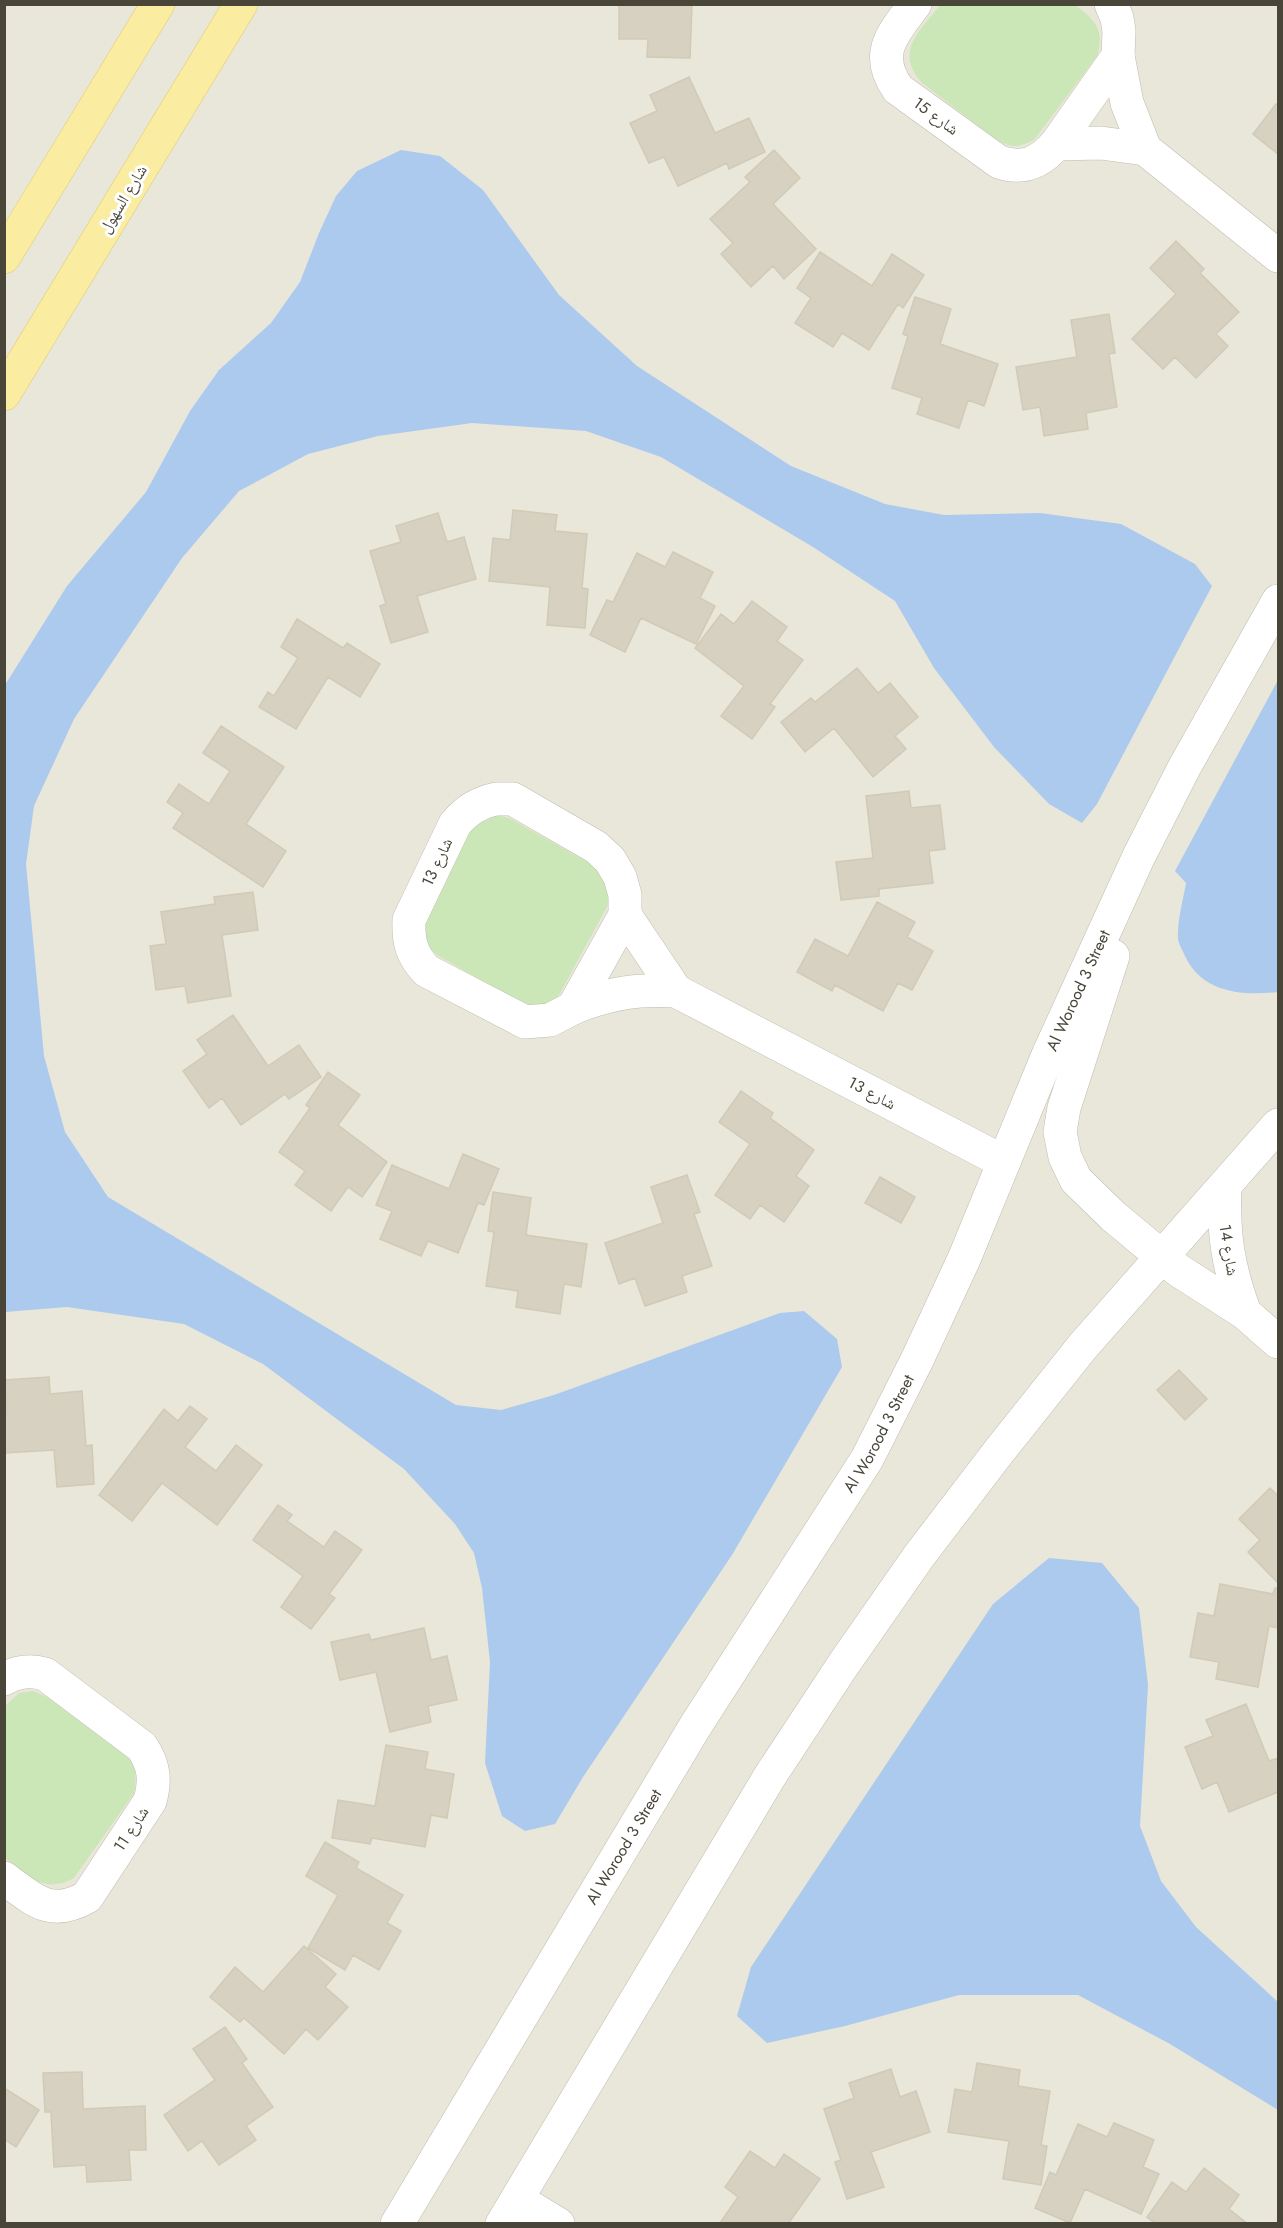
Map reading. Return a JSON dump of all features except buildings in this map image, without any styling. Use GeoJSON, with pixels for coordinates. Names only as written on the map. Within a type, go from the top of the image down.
{"type":"FeatureCollection","features":[{"type":"Feature","properties":{"kind":"main road"},"geometry":{"type":"LineString","coordinates":[[4,257],[158,4]]}},
{"type":"Feature","properties":{"kind":"main road","name":"شارع السهول"},"geometry":{"type":"LineString","coordinates":[[4,394],[241,4]]}},
{"type":"Feature","properties":{"kind":"street","name":"شارع 15"},"geometry":{"type":"LineString","coordinates":[[915,4],[890,37],[886,50],[888,71],[898,88],[999,162],[1011,166],[1029,164],[1046,156],[1118,56]]}},
{"type":"Feature","properties":{"kind":"street"},"geometry":{"type":"LineString","coordinates":[[1111,4],[1117,18],[1118,56],[1127,104],[1145,149],[1278,256]]}},
{"type":"Feature","properties":{"kind":"street"},"geometry":{"type":"LineString","coordinates":[[1056,144],[1101,143],[1145,149]]}},
{"type":"Feature","properties":{"kind":"street","name":"Al Worood 3 Street"},"geometry":{"type":"LineString","coordinates":[[398,2223],[696,1725],[867,1459],[955,1279],[1048,1055],[1139,855],[1185,766],[1278,601]]}},
{"type":"Feature","properties":{"kind":"street","name":"شارع 13"},"geometry":{"type":"LineString","coordinates":[[676,991],[625,915],[626,895],[620,876],[610,860],[596,847],[513,799],[496,799],[480,803],[466,812],[455,824],[409,920],[408,934],[411,948],[427,971],[525,1022],[550,1020],[597,998],[623,992],[649,989],[676,991],[1004,1162]]}},
{"type":"Feature","properties":{"kind":"street","name":"شارع 14"},"geometry":{"type":"LineString","coordinates":[[1139,855],[1132,898],[1122,933],[1106,975],[1065,1108],[1060,1132],[1065,1157],[1076,1180],[1113,1216],[1161,1257],[1245,1313],[1278,1342]]}},
{"type":"Feature","properties":{"kind":"street"},"geometry":{"type":"LineString","coordinates":[[573,1008],[625,915]]}},
{"type":"Feature","properties":{"kind":"street"},"geometry":{"type":"LineString","coordinates":[[558,2223],[509,2211],[770,1776],[843,1665],[919,1556],[1000,1450],[1083,1346],[1278,1125]]}},
{"type":"Feature","properties":{"kind":"street","name":"شارع 14"},"geometry":{"type":"LineString","coordinates":[[1225,1186],[1226,1249],[1233,1280],[1245,1313]]}},
{"type":"Feature","properties":{"kind":"street","name":"شارع 11"},"geometry":{"type":"LineString","coordinates":[[4,1679],[26,1671],[45,1674],[142,1746],[154,1773],[154,1787],[150,1801],[87,1897],[74,1905],[58,1908],[41,1905],[12,1891]]}},
{"type":"Feature","properties":{"kind":"shaded area"},"geometry":{"type":"Polygon","coordinates":[[[5,5],[1278,5],[1278,2223],[5,2224],[5,5]]]}},
{"type":"Feature","properties":{"kind":"green space"},"geometry":{"type":"Polygon","coordinates":[[[940,5],[1075,5],[1093,21],[1099,32],[1097,56],[1034,140],[1019,146],[1006,144],[995,139],[921,82],[913,71],[910,51],[913,41],[940,5]]]}},
{"type":"Feature","properties":{"kind":"green space"},"geometry":{"type":"Polygon","coordinates":[[[497,814],[511,819],[598,868],[610,892],[608,905],[558,997],[543,1005],[535,1006],[519,1002],[437,955],[427,946],[424,915],[473,827],[483,818],[497,814]]]}},
{"type":"Feature","properties":{"kind":"green space"},"geometry":{"type":"Polygon","coordinates":[[[33,1691],[47,1697],[128,1755],[135,1773],[134,1793],[74,1878],[63,1883],[45,1884],[37,1881],[5,1858],[5,1706],[19,1693],[33,1691]]]}},
{"type":"Feature","properties":{"kind":"water"},"geometry":{"type":"Polygon","coordinates":[[[401,150],[440,156],[483,190],[559,295],[637,366],[791,466],[885,504],[944,515],[1040,513],[1121,524],[1195,564],[1212,586],[1097,804],[1082,823],[1049,804],[994,747],[934,668],[895,601],[813,547],[661,457],[586,431],[472,423],[378,436],[308,454],[239,491],[182,558],[74,719],[34,806],[26,864],[44,1056],[65,1132],[108,1197],[456,1405],[501,1410],[554,1395],[780,1313],[804,1311],[837,1339],[842,1367],[732,1555],[583,1777],[555,1824],[525,1831],[502,1816],[485,1763],[490,1662],[482,1588],[474,1553],[455,1524],[404,1469],[263,1364],[184,1324],[67,1307],[5,1312],[5,685],[67,586],[146,492],[190,411],[219,370],[271,323],[300,282],[336,196],[357,171],[401,150]]]}},
{"type":"Feature","properties":{"kind":"water"},"geometry":{"type":"Polygon","coordinates":[[[1278,680],[1278,992],[1238,992],[1213,985],[1202,978],[1185,956],[1178,932],[1186,883],[1175,871],[1278,680]]]}},
{"type":"Feature","properties":{"kind":"water"},"geometry":{"type":"Polygon","coordinates":[[[1049,1558],[1102,1563],[1139,1608],[1148,1685],[1140,1826],[1161,1881],[1196,1927],[1278,2002],[1278,2110],[1170,2044],[1078,1995],[959,1995],[845,2026],[767,2043],[737,2016],[751,1967],[993,1604],[1049,1558]]]}}]}
